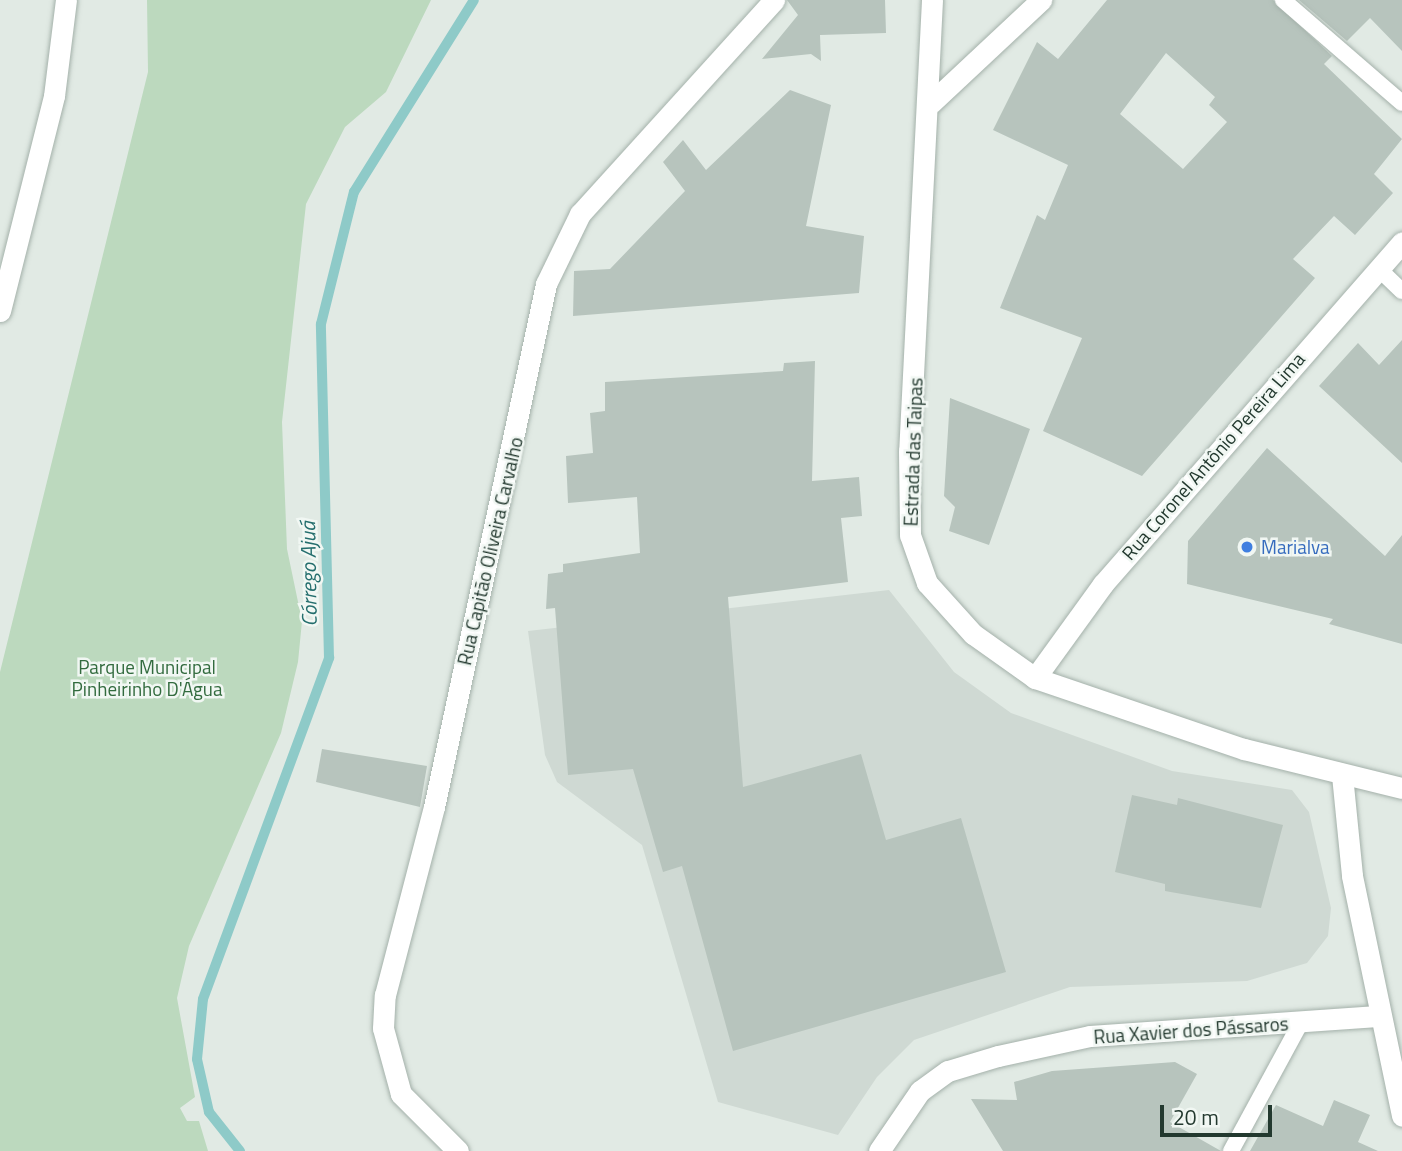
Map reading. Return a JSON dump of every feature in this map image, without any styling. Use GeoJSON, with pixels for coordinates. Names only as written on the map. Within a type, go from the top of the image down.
{"type":"FeatureCollection","features":[{"type":"Feature","properties":{"kind":"street"},"geometry":{"type":"LineString","coordinates":[[0,311],[54,96],[66,0]]}},
{"type":"Feature","properties":{"kind":"street","name":"Rua Capitão Oliveira Carvalho"},"geometry":{"type":"LineString","coordinates":[[458,1151],[401,1094],[383,1028],[385,995],[432,817],[546,284],[580,214],[774,0]]}},
{"type":"Feature","properties":{"kind":"street","name":"Estrada das Taipas"},"geometry":{"type":"LineString","coordinates":[[932,0],[931,103],[910,535],[927,583],[973,634],[1035,678],[1342,775],[1402,788]]}},
{"type":"Feature","properties":{"kind":"street"},"geometry":{"type":"LineString","coordinates":[[931,103],[1041,0]]}},
{"type":"Feature","properties":{"kind":"street","name":"Rua Coronel Antônio Pereira Lima"},"geometry":{"type":"LineString","coordinates":[[1035,678],[1103,583],[1402,242]]}},
{"type":"Feature","properties":{"kind":"street"},"geometry":{"type":"LineString","coordinates":[[1342,775],[1377,1016],[1402,1116]]}},
{"type":"Feature","properties":{"kind":"street","name":"Rua Xavier dos Pássaros"},"geometry":{"type":"LineString","coordinates":[[879,1151],[920,1091],[948,1071],[998,1056],[1090,1036],[1377,1016]]}},
{"type":"Feature","properties":{"kind":"lane"},"geometry":{"type":"LineString","coordinates":[[1283,0],[1402,103]]}},
{"type":"Feature","properties":{"kind":"lane"},"geometry":{"type":"LineString","coordinates":[[1378,268],[1402,291]]}},
{"type":"Feature","properties":{"kind":"lane"},"geometry":{"type":"LineString","coordinates":[[1231,1151],[1301,1022]]}},
{"type":"Feature","properties":{"kind":"shaded area"},"geometry":{"type":"Polygon","coordinates":[[[889,590],[954,672],[1011,713],[1172,771],[1292,790],[1309,812],[1331,908],[1328,936],[1307,963],[1247,981],[1070,987],[914,1040],[877,1077],[838,1135],[718,1102],[642,845],[557,782],[545,755],[528,631],[889,590]]]}},
{"type":"Feature","properties":{"kind":"green space","name":"Parque Municipal Pinheirinho D'Água"},"geometry":{"type":"Polygon","coordinates":[[[147,0],[431,0],[386,92],[345,127],[306,204],[282,422],[287,549],[302,621],[298,662],[281,733],[189,946],[177,998],[195,1097],[180,1108],[187,1121],[199,1121],[208,1151],[0,1151],[0,672],[148,72],[147,0]]]}},
{"type":"Feature","properties":{"kind":"building"},"geometry":{"type":"Polygon","coordinates":[[[787,0],[885,0],[886,33],[820,35],[821,61],[811,54],[762,59],[798,15],[787,0]]]}},
{"type":"Feature","properties":{"kind":"building"},"geometry":{"type":"Polygon","coordinates":[[[1107,0],[1273,0],[1332,56],[1324,64],[1402,139],[1374,174],[1393,193],[1355,235],[1334,216],[1293,259],[1315,278],[1142,476],[1043,431],[1082,338],[1000,308],[1037,215],[1045,220],[1068,165],[993,130],[1037,42],[1058,59],[1107,0]],[[1166,53],[1120,114],[1183,169],[1227,122],[1209,105],[1215,97],[1166,53]]]}},
{"type":"Feature","properties":{"kind":"building"},"geometry":{"type":"Polygon","coordinates":[[[1299,0],[1402,0],[1402,51],[1370,18],[1347,41],[1299,0]]]}},
{"type":"Feature","properties":{"kind":"building"},"geometry":{"type":"Polygon","coordinates":[[[790,90],[831,105],[806,226],[864,236],[859,293],[573,316],[574,271],[610,269],[685,191],[663,162],[683,140],[706,170],[790,90]]]}},
{"type":"Feature","properties":{"kind":"building"},"geometry":{"type":"Polygon","coordinates":[[[1402,340],[1402,463],[1319,386],[1358,343],[1379,365],[1402,340]]]}},
{"type":"Feature","properties":{"kind":"building"},"geometry":{"type":"Polygon","coordinates":[[[815,361],[812,481],[859,477],[862,516],[841,518],[848,582],[728,597],[743,787],[861,754],[886,840],[961,818],[1006,972],[733,1051],[682,866],[663,872],[633,769],[568,775],[555,608],[546,609],[548,574],[563,572],[563,564],[640,553],[637,497],[568,503],[566,456],[593,453],[590,413],[605,411],[605,382],[783,371],[784,363],[815,361]]]}},
{"type":"Feature","properties":{"kind":"building"},"geometry":{"type":"Polygon","coordinates":[[[950,398],[1030,429],[989,545],[949,531],[955,507],[944,496],[950,398]]]}},
{"type":"Feature","properties":{"kind":"building"},"geometry":{"type":"Polygon","coordinates":[[[1267,448],[1385,556],[1402,535],[1402,644],[1329,624],[1333,619],[1187,584],[1188,541],[1267,448]]]}},
{"type":"Feature","properties":{"kind":"building"},"geometry":{"type":"Polygon","coordinates":[[[322,749],[427,766],[420,807],[316,782],[322,749]]]}},
{"type":"Feature","properties":{"kind":"building"},"geometry":{"type":"Polygon","coordinates":[[[1132,795],[1177,805],[1178,798],[1283,825],[1261,908],[1165,891],[1165,884],[1115,872],[1132,795]]]}},
{"type":"Feature","properties":{"kind":"building"},"geometry":{"type":"Polygon","coordinates":[[[1175,1062],[1197,1074],[1170,1122],[1221,1151],[1003,1151],[971,1099],[1017,1100],[1014,1082],[1052,1071],[1175,1062]]]}},
{"type":"Feature","properties":{"kind":"building"},"geometry":{"type":"Polygon","coordinates":[[[1334,1100],[1370,1115],[1358,1142],[1378,1151],[1250,1151],[1276,1105],[1323,1126],[1334,1100]]]}},
{"type":"Feature","properties":{"kind":"waterway","name":"Córrego Ajuá"},"geometry":{"type":"LineString","coordinates":[[240,1151],[209,1112],[197,1059],[203,999],[329,658],[321,324],[354,192],[474,0]]}},
{"type":"Feature","properties":{"kind":"place","name":"Marialva"},"geometry":{"type":"Point","coordinates":[1247,547]}}]}
